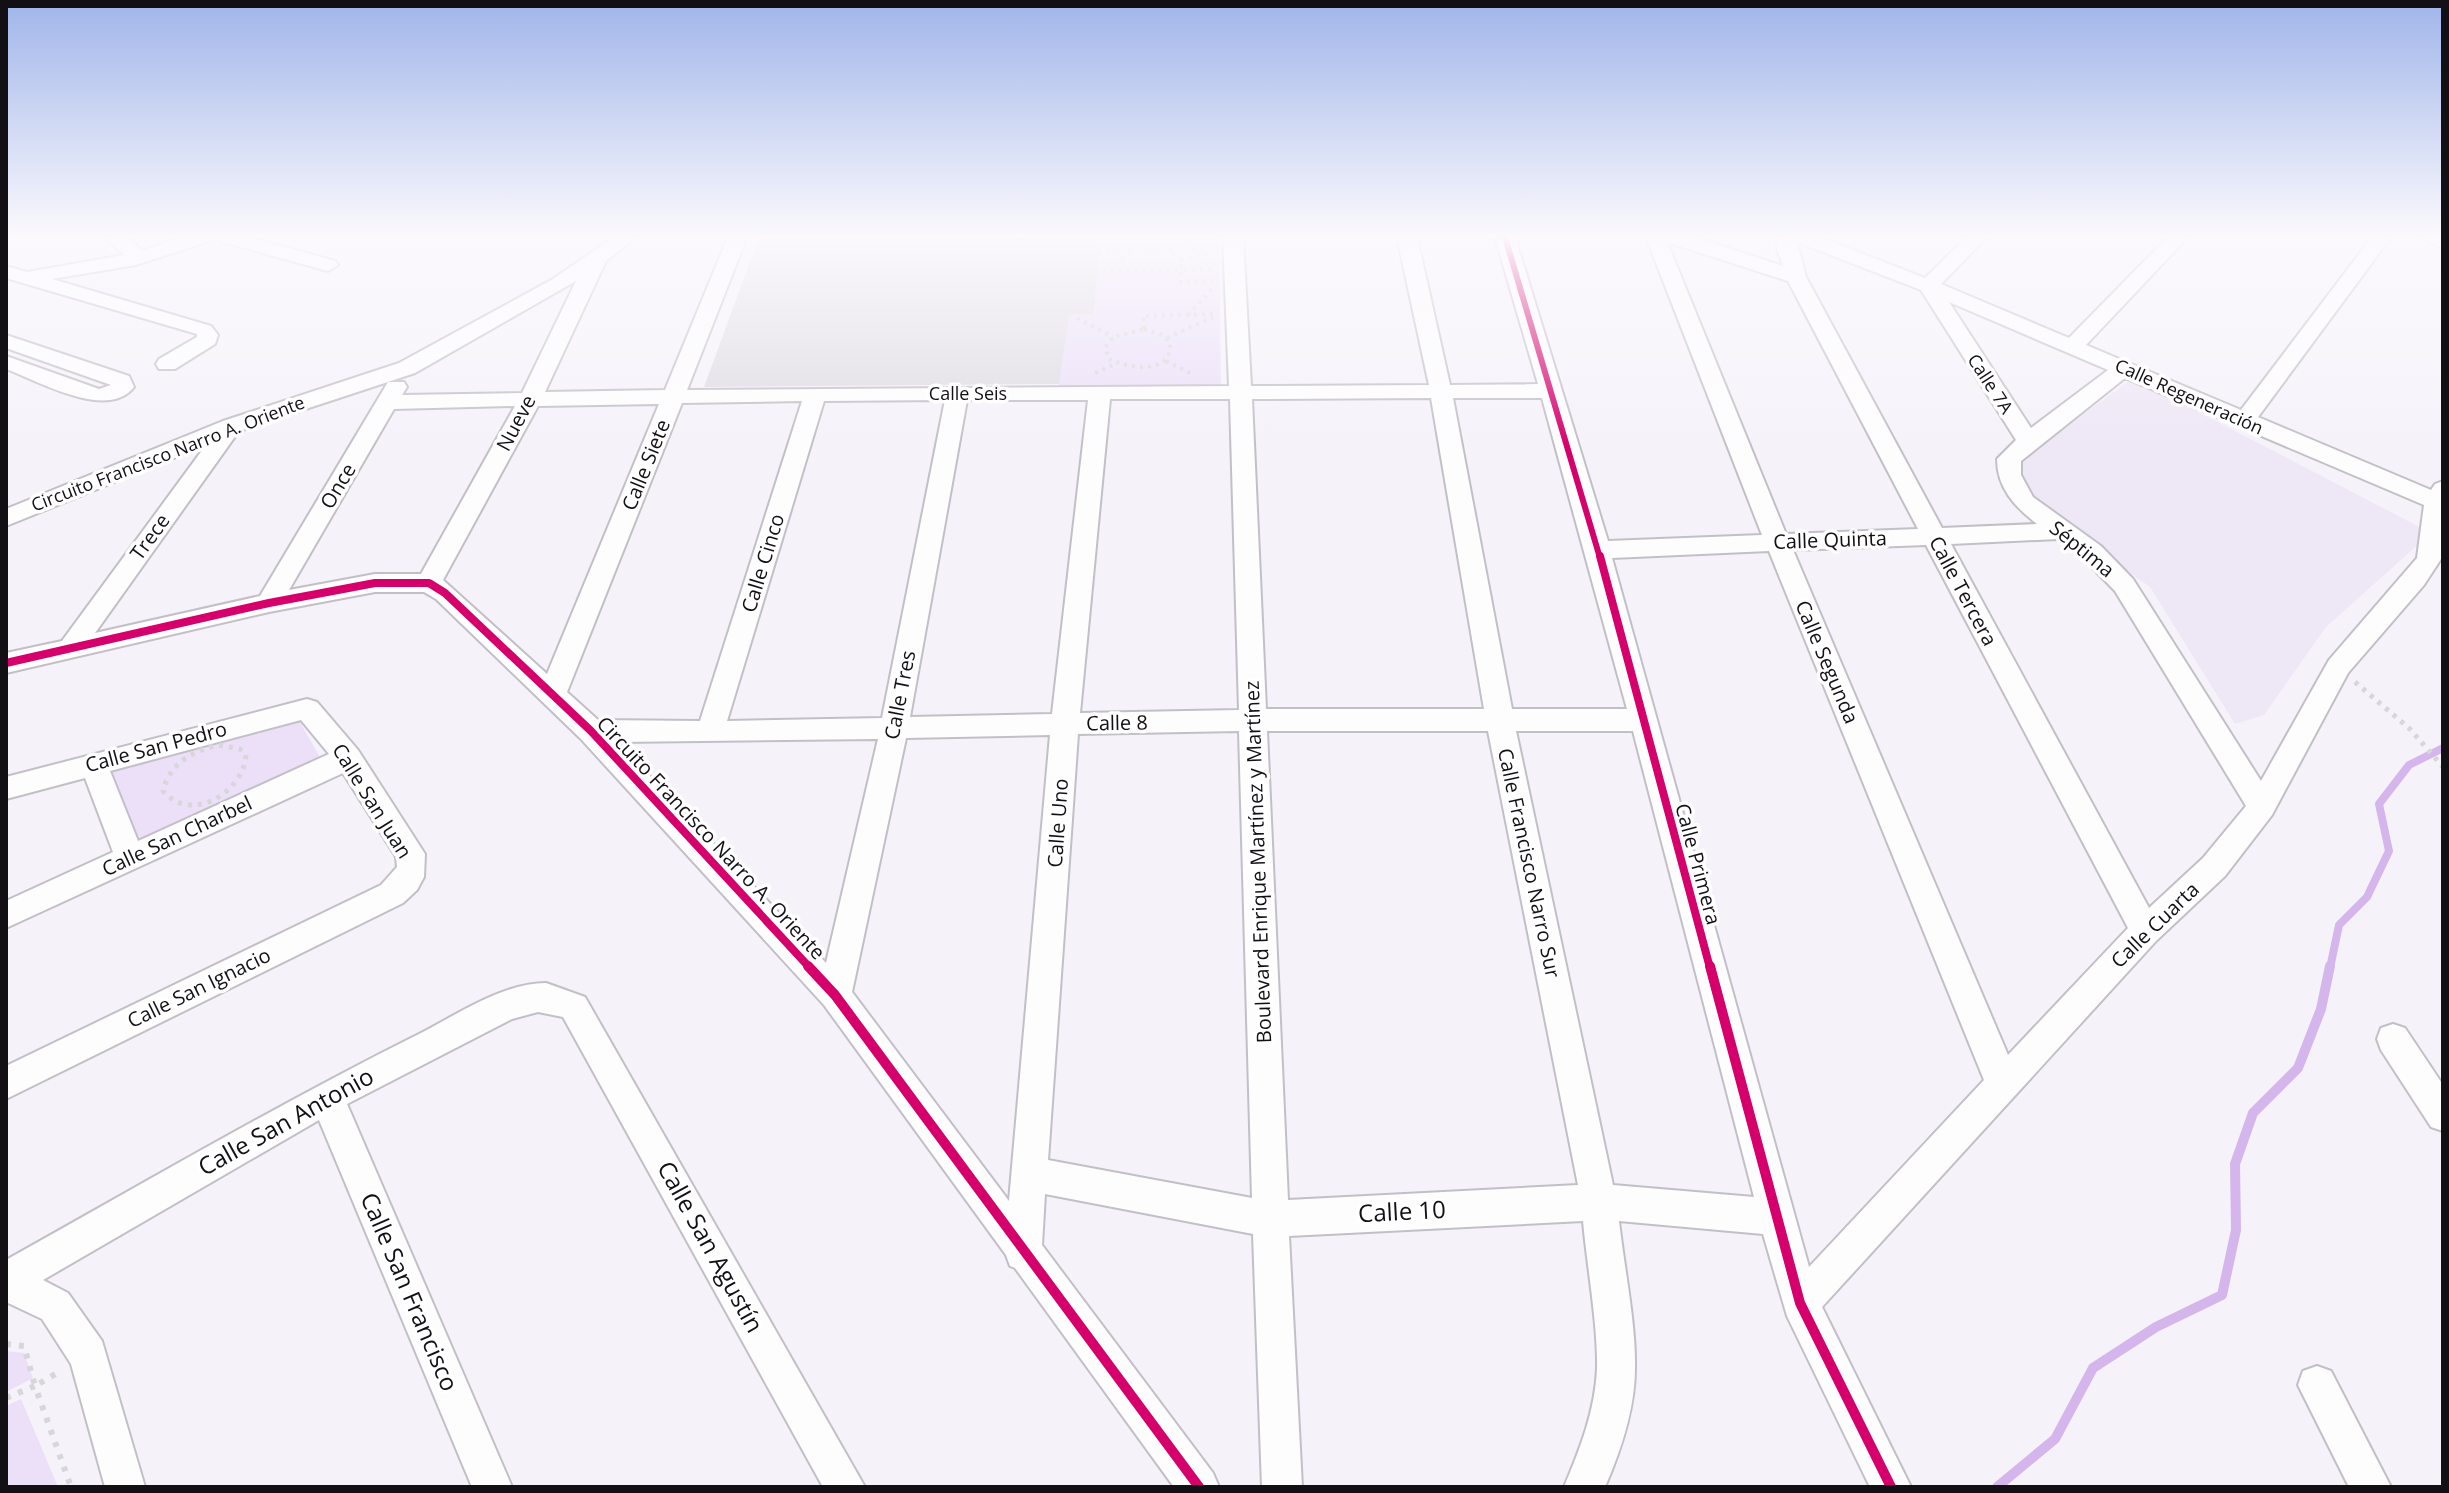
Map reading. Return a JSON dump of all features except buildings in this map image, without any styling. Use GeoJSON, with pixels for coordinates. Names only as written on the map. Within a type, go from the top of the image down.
{"type":"FeatureCollection","features":[{"type":"Feature","properties":{"kind":"street"},"geometry":{"type":"LineString","coordinates":[[122,307],[204,330],[208,335],[208,340],[167,364]]}},
{"type":"Feature","properties":{"kind":"street","name":"Circuito Francisco Narro A. Oriente"},"geometry":{"type":"LineString","coordinates":[[9,519],[231,426],[407,368],[514,307]]}},
{"type":"Feature","properties":{"kind":"street","name":"Nueve"},"geometry":{"type":"LineString","coordinates":[[429,583],[530,400],[574,307]]}},
{"type":"Feature","properties":{"kind":"street","name":"Calle Siete"},"geometry":{"type":"LineString","coordinates":[[553,693],[710,307]]}},
{"type":"Feature","properties":{"kind":"street","name":"Boulevard Enrique Martínez y Martínez"},"geometry":{"type":"LineString","coordinates":[[1232,307],[1241,393],[1269,1219],[1282,1487]]}},
{"type":"Feature","properties":{"kind":"street","name":"Calle Francisco Narro Sur"},"geometry":{"type":"LineString","coordinates":[[1422,307],[1441,392],[1500,721],[1599,1202],[1616,1368],[1607,1427],[1584,1487]]}},
{"type":"Feature","properties":{"kind":"street","name":"Calle Primera"},"geometry":{"type":"LineString","coordinates":[[1524,307],[1598,550],[1800,1303],[1891,1487]]}},
{"type":"Feature","properties":{"kind":"street","name":"Calle Segunda"},"geometry":{"type":"LineString","coordinates":[[1684,307],[1777,541],[2003,1084]]}},
{"type":"Feature","properties":{"kind":"street","name":"Calle Tercera"},"geometry":{"type":"LineString","coordinates":[[1812,307],[2145,931]]}},
{"type":"Feature","properties":{"kind":"street","name":"Calle 7A"},"geometry":{"type":"LineString","coordinates":[[1941,307],[2028,441]]}},
{"type":"Feature","properties":{"kind":"street","name":"Calle Regeneración"},"geometry":{"type":"LineString","coordinates":[[1978,307],[2244,421],[2441,498]]}},
{"type":"Feature","properties":{"kind":"street"},"geometry":{"type":"LineString","coordinates":[[2073,346],[2111,307]]}},
{"type":"Feature","properties":{"kind":"street"},"geometry":{"type":"LineString","coordinates":[[2244,421],[2330,307]]}},
{"type":"Feature","properties":{"kind":"street"},"geometry":{"type":"LineString","coordinates":[[6,341],[121,381],[123,387],[106,396],[96,395],[6,362]]}},
{"type":"Feature","properties":{"kind":"street","name":"Once"},"geometry":{"type":"LineString","coordinates":[[269,603],[407,368]]}},
{"type":"Feature","properties":{"kind":"street","name":"Séptima"},"geometry":{"type":"LineString","coordinates":[[2124,368],[2028,441],[2009,459],[2009,475],[2024,502],[2092,552],[2124,585],[2262,807]]}},
{"type":"Feature","properties":{"kind":"street","name":"Calle Seis"},"geometry":{"type":"LineString","coordinates":[[388,402],[957,394],[1094,385],[1241,393],[1548,391]]}},
{"type":"Feature","properties":{"kind":"street","name":"Calle Uno"},"geometry":{"type":"LineString","coordinates":[[1023,1253],[1094,385]]}},
{"type":"Feature","properties":{"kind":"street","name":"Calle Cinco"},"geometry":{"type":"LineString","coordinates":[[710,732],[815,394]]}},
{"type":"Feature","properties":{"kind":"street","name":"Calle Tres"},"geometry":{"type":"LineString","coordinates":[[835,995],[894,728],[957,394]]}},
{"type":"Feature","properties":{"kind":"street","name":"Trece"},"geometry":{"type":"LineString","coordinates":[[70,649],[231,426]]}},
{"type":"Feature","properties":{"kind":"street","name":"Calle Cuarta"},"geometry":{"type":"LineString","coordinates":[[1800,1303],[2145,931],[2214,867],[2262,807],[2338,667],[2429,559],[2441,498]]}},
{"type":"Feature","properties":{"kind":"street","name":"Calle Quinta"},"geometry":{"type":"LineString","coordinates":[[1598,550],[2063,531]]}},
{"type":"Feature","properties":{"kind":"street"},"geometry":{"type":"LineString","coordinates":[[6,663],[269,603],[375,583],[429,583]]}},
{"type":"Feature","properties":{"kind":"street","name":"Circuito Francisco Narro A. Oriente"},"geometry":{"type":"LineString","coordinates":[[429,583],[445,593],[591,731],[835,995],[1199,1487]]}},
{"type":"Feature","properties":{"kind":"street","name":"Calle San Juan"},"geometry":{"type":"LineString","coordinates":[[307,709],[348,758],[410,854],[413,869],[408,882],[392,894]]}},
{"type":"Feature","properties":{"kind":"street","name":"Calle San Pedro"},"geometry":{"type":"LineString","coordinates":[[6,788],[307,709]]}},
{"type":"Feature","properties":{"kind":"street","name":"Calle 8"},"geometry":{"type":"LineString","coordinates":[[591,731],[710,732],[1254,720],[1642,720]]}},
{"type":"Feature","properties":{"kind":"street","name":"Calle San Charbel"},"geometry":{"type":"LineString","coordinates":[[6,915],[348,758]]}},
{"type":"Feature","properties":{"kind":"street"},"geometry":{"type":"LineString","coordinates":[[93,763],[130,858]]}},
{"type":"Feature","properties":{"kind":"street","name":"Calle San Ignacio"},"geometry":{"type":"LineString","coordinates":[[6,1083],[392,894]]}},
{"type":"Feature","properties":{"kind":"street","name":"Calle San Antonio"},"geometry":{"type":"LineString","coordinates":[[6,1281],[327,1097],[501,1009],[530,998],[552,995],[574,1007]]}},
{"type":"Feature","properties":{"kind":"street","name":"Calle San Agustín"},"geometry":{"type":"LineString","coordinates":[[574,1007],[845,1487]]}},
{"type":"Feature","properties":{"kind":"street"},"geometry":{"type":"LineString","coordinates":[[2393,1039],[2443,1115]]}},
{"type":"Feature","properties":{"kind":"street","name":"Calle San Francisco"},"geometry":{"type":"LineString","coordinates":[[327,1097],[492,1487]]}},
{"type":"Feature","properties":{"kind":"street","name":"Calle 10"},"geometry":{"type":"LineString","coordinates":[[1031,1174],[1269,1219],[1599,1202],[1776,1217]]}},
{"type":"Feature","properties":{"kind":"street"},"geometry":{"type":"LineString","coordinates":[[6,1281],[55,1306],[88,1355],[125,1487]]}},
{"type":"Feature","properties":{"kind":"street"},"geometry":{"type":"LineString","coordinates":[[2317,1385],[2371,1487]]}},
{"type":"Feature","properties":{"kind":"path"},"geometry":{"type":"LineString","coordinates":[[1188,315],[1196,307]]}},
{"type":"Feature","properties":{"kind":"path"},"geometry":{"type":"LineString","coordinates":[[1144,329],[1143,316],[1221,313],[1167,338]]}},
{"type":"Feature","properties":{"kind":"path"},"geometry":{"type":"LineString","coordinates":[[1077,318],[1113,337]]}},
{"type":"Feature","properties":{"kind":"path"},"geometry":{"type":"LineString","coordinates":[[1144,329],[1167,338],[1172,350],[1166,361],[1132,369],[1109,359],[1105,348],[1113,337],[1144,329]]}},
{"type":"Feature","properties":{"kind":"path"},"geometry":{"type":"LineString","coordinates":[[1094,385],[1115,364]]}},
{"type":"Feature","properties":{"kind":"path"},"geometry":{"type":"LineString","coordinates":[[2366,692],[2410,729],[2443,767]]}},
{"type":"Feature","properties":{"kind":"path"},"geometry":{"type":"LineString","coordinates":[[184,749],[227,737]]}},
{"type":"Feature","properties":{"kind":"path"},"geometry":{"type":"LineString","coordinates":[[219,745],[240,749],[247,763],[238,782],[227,792],[200,804],[174,804],[166,799],[163,791],[170,771],[179,762],[205,748],[219,745]]}},
{"type":"Feature","properties":{"kind":"path"},"geometry":{"type":"LineString","coordinates":[[204,812],[230,800]]}},
{"type":"Feature","properties":{"kind":"path"},"geometry":{"type":"LineString","coordinates":[[6,1344],[24,1346],[71,1487]]}},
{"type":"Feature","properties":{"kind":"path"},"geometry":{"type":"LineString","coordinates":[[6,1398],[35,1386]]}},
{"type":"Feature","properties":{"kind":"shaded area"},"geometry":{"type":"Polygon","coordinates":[[[1095,307],[1220,307],[1221,386],[1058,389],[1069,315],[1094,314],[1095,307]]]}},
{"type":"Feature","properties":{"kind":"shaded area"},"geometry":{"type":"Polygon","coordinates":[[[2133,378],[2431,533],[2326,627],[2264,715],[2235,724],[2150,587],[2038,508],[2012,466],[2133,378]]]}},
{"type":"Feature","properties":{"kind":"shaded area"},"geometry":{"type":"Polygon","coordinates":[[[297,717],[321,759],[138,841],[108,771],[297,717]]]}},
{"type":"Feature","properties":{"kind":"shaded area"},"geometry":{"type":"Polygon","coordinates":[[[6,1351],[24,1353],[33,1378],[6,1392],[6,1351]]]}},
{"type":"Feature","properties":{"kind":"shaded area"},"geometry":{"type":"Polygon","coordinates":[[[21,1399],[58,1487],[6,1487],[6,1406],[21,1399]]]}},
{"type":"Feature","properties":{"kind":"waterway"},"geometry":{"type":"LineString","coordinates":[[2330,968],[2339,925],[2367,897],[2389,851],[2379,804],[2409,765],[2443,748]]}},
{"type":"Feature","properties":{"kind":"waterway"},"geometry":{"type":"LineString","coordinates":[[1997,1487],[2055,1439],[2093,1368],[2156,1327],[2222,1295],[2236,1230],[2235,1164],[2253,1113],[2298,1068],[2321,1009],[2330,966]]}},
{"type":"Feature","properties":{"kind":"cycle path"},"geometry":{"type":"LineString","coordinates":[[1526,307],[1598,550],[1800,1303],[1891,1487]]}},
{"type":"Feature","properties":{"kind":"cycle path"},"geometry":{"type":"LineString","coordinates":[[6,663],[269,603],[375,583],[429,583],[445,593],[591,731],[835,995],[1199,1487]]}}]}
